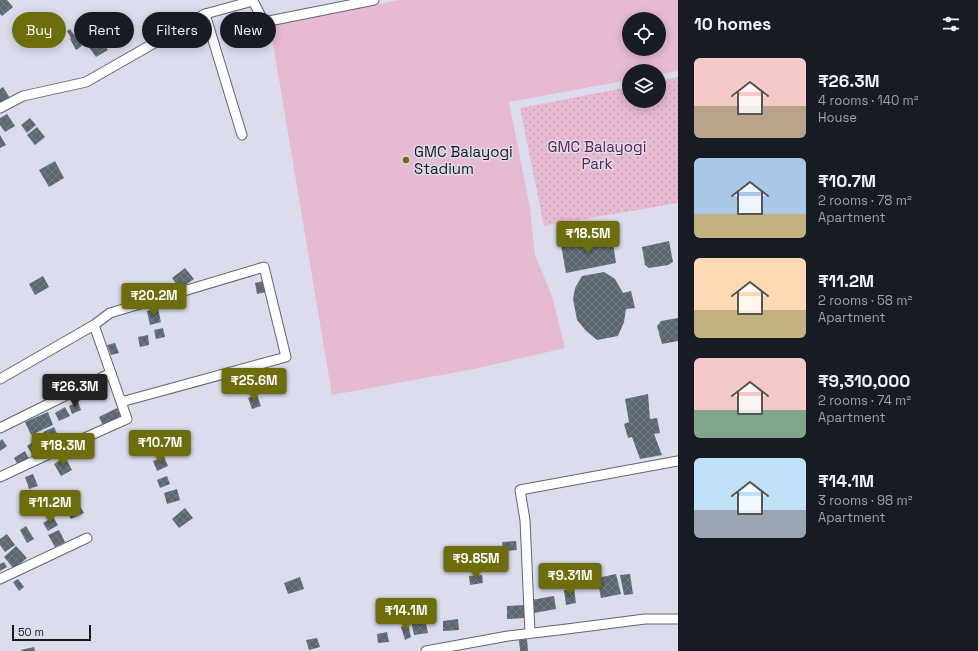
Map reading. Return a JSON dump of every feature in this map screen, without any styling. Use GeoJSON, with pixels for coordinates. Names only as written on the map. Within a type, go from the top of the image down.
{"type":"FeatureCollection","features":[{"type":"Feature","properties":{"kind":"street"},"geometry":{"type":"LineString","coordinates":[[212,12],[253,1],[264,22],[374,0]]}},
{"type":"Feature","properties":{"kind":"street"},"geometry":{"type":"LineString","coordinates":[[212,34],[242,135]]}},
{"type":"Feature","properties":{"kind":"street"},"geometry":{"type":"LineString","coordinates":[[0,108],[23,96],[86,82],[146,48]]}},
{"type":"Feature","properties":{"kind":"street"},"geometry":{"type":"LineString","coordinates":[[0,379],[94,325],[110,313],[264,267],[286,357],[121,402]]}},
{"type":"Feature","properties":{"kind":"street"},"geometry":{"type":"LineString","coordinates":[[0,477],[127,419],[94,325]]}},
{"type":"Feature","properties":{"kind":"street"},"geometry":{"type":"LineString","coordinates":[[0,428],[111,373]]}},
{"type":"Feature","properties":{"kind":"street"},"geometry":{"type":"LineString","coordinates":[[530,634],[526,520],[520,490],[678,461]]}},
{"type":"Feature","properties":{"kind":"street"},"geometry":{"type":"LineString","coordinates":[[0,579],[87,538]]}},
{"type":"Feature","properties":{"kind":"street"},"geometry":{"type":"LineString","coordinates":[[426,651],[530,634],[645,619],[678,619]]}},
{"type":"Feature","properties":{"kind":"green space","name":"GMC Balayogi Stadium"},"geometry":{"type":"Polygon","coordinates":[[[399,0],[678,0],[678,71],[666,73],[666,64],[622,64],[622,81],[509,102],[530,208],[535,255],[552,296],[565,348],[474,369],[332,395],[274,48],[276,48],[276,25],[399,0]]]}},
{"type":"Feature","properties":{"kind":"green space","name":"GMC Balayogi Park"},"geometry":{"type":"Polygon","coordinates":[[[678,77],[678,203],[544,226],[520,108],[622,88],[622,108],[666,108],[666,80],[678,77]]]}},
{"type":"Feature","properties":{"kind":"building"},"geometry":{"type":"Polygon","coordinates":[[[0,0],[7,0],[13,7],[2,16],[0,14],[0,0]]]}},
{"type":"Feature","properties":{"kind":"building"},"geometry":{"type":"Polygon","coordinates":[[[70,29],[74,35],[74,46],[70,39],[71,38],[67,31],[70,29]]]}},
{"type":"Feature","properties":{"kind":"building"},"geometry":{"type":"Polygon","coordinates":[[[89,48],[107,48],[108,50],[96,57],[89,48]]]}},
{"type":"Feature","properties":{"kind":"building"},"geometry":{"type":"Polygon","coordinates":[[[3,87],[10,98],[0,104],[0,89],[3,87]]]}},
{"type":"Feature","properties":{"kind":"building"},"geometry":{"type":"Polygon","coordinates":[[[7,114],[15,126],[5,132],[0,125],[0,118],[7,114]]]}},
{"type":"Feature","properties":{"kind":"building"},"geometry":{"type":"Polygon","coordinates":[[[30,118],[36,125],[27,133],[21,125],[30,118]]]}},
{"type":"Feature","properties":{"kind":"building"},"geometry":{"type":"Polygon","coordinates":[[[37,127],[45,137],[35,145],[27,135],[37,127]]]}},
{"type":"Feature","properties":{"kind":"building"},"geometry":{"type":"Polygon","coordinates":[[[0,135],[6,145],[0,148],[0,135]]]}},
{"type":"Feature","properties":{"kind":"building"},"geometry":{"type":"Polygon","coordinates":[[[55,161],[64,178],[49,187],[39,170],[55,161]]]}},
{"type":"Feature","properties":{"kind":"building"},"geometry":{"type":"Polygon","coordinates":[[[612,237],[616,263],[566,273],[561,245],[612,237]]]}},
{"type":"Feature","properties":{"kind":"building"},"geometry":{"type":"Polygon","coordinates":[[[669,241],[673,262],[668,265],[649,268],[645,265],[642,247],[669,241]]]}},
{"type":"Feature","properties":{"kind":"building"},"geometry":{"type":"Polygon","coordinates":[[[185,268],[194,279],[180,289],[172,278],[185,268]]]}},
{"type":"Feature","properties":{"kind":"building"},"geometry":{"type":"Polygon","coordinates":[[[604,272],[615,279],[623,293],[631,291],[635,308],[626,309],[624,322],[618,336],[597,340],[586,331],[577,320],[573,299],[575,288],[582,276],[604,272]]]}},
{"type":"Feature","properties":{"kind":"building"},"geometry":{"type":"Polygon","coordinates":[[[43,276],[49,287],[35,295],[29,284],[43,276]]]}},
{"type":"Feature","properties":{"kind":"building"},"geometry":{"type":"Polygon","coordinates":[[[264,281],[266,292],[257,294],[255,283],[264,281]]]}},
{"type":"Feature","properties":{"kind":"building"},"geometry":{"type":"Polygon","coordinates":[[[158,309],[161,322],[150,325],[147,311],[158,309]]]}},
{"type":"Feature","properties":{"kind":"building"},"geometry":{"type":"Polygon","coordinates":[[[678,318],[678,341],[662,344],[657,326],[661,321],[678,318]]]}},
{"type":"Feature","properties":{"kind":"building"},"geometry":{"type":"Polygon","coordinates":[[[163,328],[165,337],[156,339],[154,330],[163,328]]]}},
{"type":"Feature","properties":{"kind":"building"},"geometry":{"type":"Polygon","coordinates":[[[148,335],[149,345],[140,347],[138,337],[148,335]]]}},
{"type":"Feature","properties":{"kind":"building"},"geometry":{"type":"Polygon","coordinates":[[[115,343],[119,353],[111,355],[107,345],[115,343]]]}},
{"type":"Feature","properties":{"kind":"building"},"geometry":{"type":"Polygon","coordinates":[[[270,371],[273,384],[262,387],[260,373],[270,371]]]}},
{"type":"Feature","properties":{"kind":"building"},"geometry":{"type":"Polygon","coordinates":[[[648,394],[650,419],[657,418],[660,433],[654,434],[662,455],[640,459],[632,437],[628,438],[624,424],[629,422],[625,399],[648,394]]]}},
{"type":"Feature","properties":{"kind":"building"},"geometry":{"type":"Polygon","coordinates":[[[257,395],[261,406],[252,409],[248,398],[257,395]]]}},
{"type":"Feature","properties":{"kind":"building"},"geometry":{"type":"Polygon","coordinates":[[[78,402],[81,410],[72,414],[69,406],[78,402]]]}},
{"type":"Feature","properties":{"kind":"building"},"geometry":{"type":"Polygon","coordinates":[[[65,407],[70,416],[59,421],[55,413],[65,407]]]}},
{"type":"Feature","properties":{"kind":"building"},"geometry":{"type":"Polygon","coordinates":[[[117,408],[121,417],[103,426],[99,417],[117,408]]]}},
{"type":"Feature","properties":{"kind":"building"},"geometry":{"type":"Polygon","coordinates":[[[48,412],[53,425],[31,435],[25,422],[48,412]]]}},
{"type":"Feature","properties":{"kind":"building"},"geometry":{"type":"Polygon","coordinates":[[[54,427],[62,444],[51,449],[43,432],[54,427]]]}},
{"type":"Feature","properties":{"kind":"building"},"geometry":{"type":"Polygon","coordinates":[[[2,439],[7,446],[0,451],[0,441],[2,439]]]}},
{"type":"Feature","properties":{"kind":"building"},"geometry":{"type":"Polygon","coordinates":[[[36,440],[43,451],[34,457],[27,446],[36,440]]]}},
{"type":"Feature","properties":{"kind":"building"},"geometry":{"type":"Polygon","coordinates":[[[25,451],[29,459],[18,465],[14,458],[25,451]]]}},
{"type":"Feature","properties":{"kind":"building"},"geometry":{"type":"Polygon","coordinates":[[[65,457],[72,470],[61,476],[54,464],[65,457]]]}},
{"type":"Feature","properties":{"kind":"building"},"geometry":{"type":"Polygon","coordinates":[[[164,457],[168,466],[157,471],[153,461],[164,457]]]}},
{"type":"Feature","properties":{"kind":"building"},"geometry":{"type":"Polygon","coordinates":[[[33,474],[38,486],[29,489],[25,477],[33,474]]]}},
{"type":"Feature","properties":{"kind":"building"},"geometry":{"type":"Polygon","coordinates":[[[167,476],[170,484],[160,488],[157,480],[167,476]]]}},
{"type":"Feature","properties":{"kind":"building"},"geometry":{"type":"Polygon","coordinates":[[[177,489],[180,500],[167,504],[164,493],[177,489]]]}},
{"type":"Feature","properties":{"kind":"building"},"geometry":{"type":"Polygon","coordinates":[[[43,496],[46,503],[36,507],[33,501],[43,496]]]}},
{"type":"Feature","properties":{"kind":"building"},"geometry":{"type":"Polygon","coordinates":[[[78,503],[84,513],[71,519],[66,510],[78,503]]]}},
{"type":"Feature","properties":{"kind":"building"},"geometry":{"type":"Polygon","coordinates":[[[185,508],[193,518],[179,528],[172,519],[185,508]]]}},
{"type":"Feature","properties":{"kind":"building"},"geometry":{"type":"Polygon","coordinates":[[[53,517],[58,525],[48,531],[43,523],[53,517]]]}},
{"type":"Feature","properties":{"kind":"building"},"geometry":{"type":"Polygon","coordinates":[[[26,526],[34,539],[27,543],[20,530],[26,526]]]}},
{"type":"Feature","properties":{"kind":"building"},"geometry":{"type":"Polygon","coordinates":[[[59,530],[65,542],[55,547],[48,535],[59,530]]]}},
{"type":"Feature","properties":{"kind":"building"},"geometry":{"type":"Polygon","coordinates":[[[7,534],[15,545],[5,552],[0,545],[0,539],[7,534]]]}},
{"type":"Feature","properties":{"kind":"building"},"geometry":{"type":"Polygon","coordinates":[[[516,541],[517,550],[503,551],[502,542],[516,541]]]}},
{"type":"Feature","properties":{"kind":"building"},"geometry":{"type":"Polygon","coordinates":[[[16,546],[27,558],[14,569],[4,557],[16,546]]]}},
{"type":"Feature","properties":{"kind":"building"},"geometry":{"type":"Polygon","coordinates":[[[4,562],[7,567],[0,571],[0,564],[4,562]]]}},
{"type":"Feature","properties":{"kind":"building"},"geometry":{"type":"Polygon","coordinates":[[[616,574],[621,594],[601,598],[597,578],[616,574]]]}},
{"type":"Feature","properties":{"kind":"building"},"geometry":{"type":"Polygon","coordinates":[[[630,574],[633,594],[624,595],[620,575],[630,574]]]}},
{"type":"Feature","properties":{"kind":"building"},"geometry":{"type":"Polygon","coordinates":[[[482,575],[483,583],[470,585],[469,576],[482,575]]]}},
{"type":"Feature","properties":{"kind":"building"},"geometry":{"type":"Polygon","coordinates":[[[300,577],[304,589],[288,594],[284,583],[300,577]]]}},
{"type":"Feature","properties":{"kind":"building"},"geometry":{"type":"Polygon","coordinates":[[[18,579],[24,587],[19,591],[13,582],[18,579]]]}},
{"type":"Feature","properties":{"kind":"building"},"geometry":{"type":"Polygon","coordinates":[[[574,589],[576,603],[566,605],[564,590],[574,589]]]}},
{"type":"Feature","properties":{"kind":"building"},"geometry":{"type":"Polygon","coordinates":[[[554,596],[556,609],[534,613],[531,600],[554,596]]]}},
{"type":"Feature","properties":{"kind":"building"},"geometry":{"type":"Polygon","coordinates":[[[524,605],[525,618],[507,619],[507,606],[524,605]]]}},
{"type":"Feature","properties":{"kind":"building"},"geometry":{"type":"Polygon","coordinates":[[[425,619],[428,633],[414,635],[411,621],[425,619]]]}},
{"type":"Feature","properties":{"kind":"building"},"geometry":{"type":"Polygon","coordinates":[[[458,619],[459,630],[443,631],[443,621],[458,619]]]}},
{"type":"Feature","properties":{"kind":"building"},"geometry":{"type":"Polygon","coordinates":[[[408,625],[411,637],[405,640],[401,627],[408,625]]]}},
{"type":"Feature","properties":{"kind":"building"},"geometry":{"type":"Polygon","coordinates":[[[387,632],[389,642],[378,643],[377,634],[387,632]]]}},
{"type":"Feature","properties":{"kind":"building"},"geometry":{"type":"Polygon","coordinates":[[[317,638],[320,647],[309,650],[306,640],[317,638]]]}},
{"type":"Feature","properties":{"kind":"building"},"geometry":{"type":"Polygon","coordinates":[[[527,639],[528,651],[520,651],[519,640],[527,639]]]}},
{"type":"Feature","properties":{"kind":"building"},"geometry":{"type":"Polygon","coordinates":[[[34,647],[35,651],[21,651],[21,650],[34,647]]]}},
{"type":"Feature","properties":{"kind":"place","name":"GMC Balayogi Stadium"},"geometry":{"type":"Point","coordinates":[406,160]}}]}
